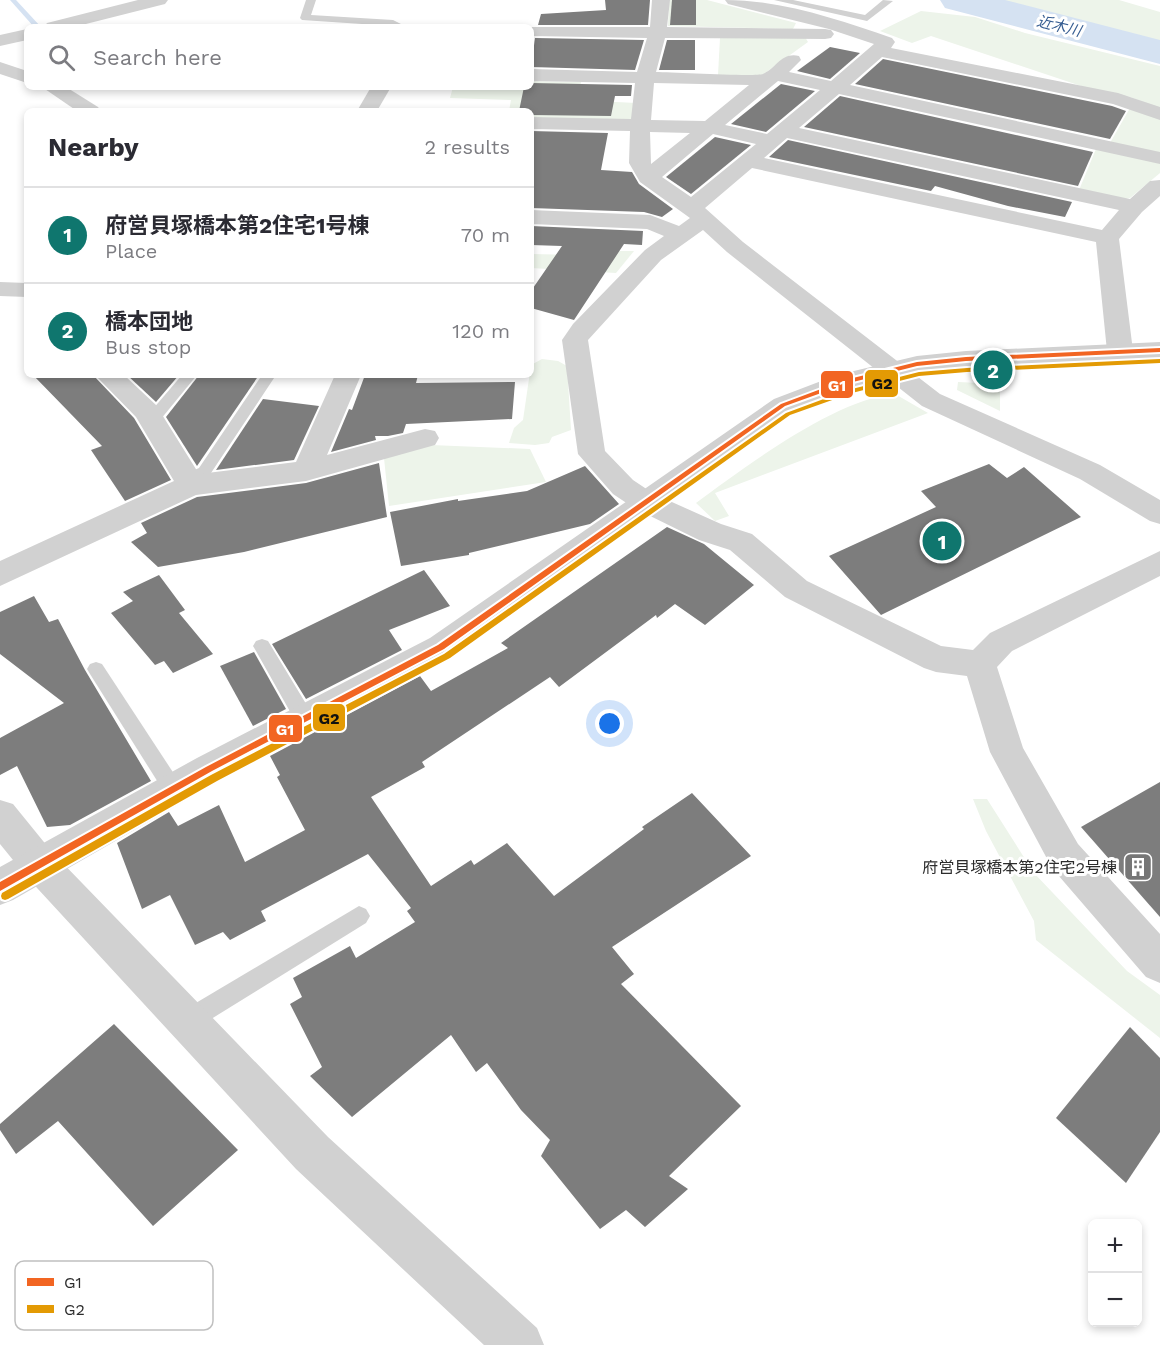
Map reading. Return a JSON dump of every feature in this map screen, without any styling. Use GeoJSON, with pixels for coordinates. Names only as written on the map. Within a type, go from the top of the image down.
{"type":"FeatureCollection","features":[{"type":"Feature","properties":{"kind":"street"},"geometry":{"type":"LineString","coordinates":[[65,24],[159,0]]}},
{"type":"Feature","properties":{"kind":"street"},"geometry":{"type":"LineString","coordinates":[[661,0],[658,32],[645,78],[640,125],[640,163],[648,177],[698,213],[735,247],[931,400],[1090,472],[1160,513]]}},
{"type":"Feature","properties":{"kind":"street"},"geometry":{"type":"LineString","coordinates":[[734,0],[830,30],[886,42],[748,161],[698,213],[682,235],[653,255],[582,329],[575,340],[592,454],[623,487],[644,501],[710,532],[741,542],[796,589],[936,659],[980,664]]}},
{"type":"Feature","properties":{"kind":"street"},"geometry":{"type":"LineString","coordinates":[[534,31],[830,30]]}},
{"type":"Feature","properties":{"kind":"street"},"geometry":{"type":"LineString","coordinates":[[648,177],[830,30]]}},
{"type":"Feature","properties":{"kind":"street"},"geometry":{"type":"LineString","coordinates":[[0,41],[24,35]]}},
{"type":"Feature","properties":{"kind":"street"},"geometry":{"type":"LineString","coordinates":[[878,51],[1118,99],[1160,114]]}},
{"type":"Feature","properties":{"kind":"street"},"geometry":{"type":"LineString","coordinates":[[0,68],[24,76]]}},
{"type":"Feature","properties":{"kind":"street"},"geometry":{"type":"LineString","coordinates":[[534,75],[645,78],[771,77],[834,88],[1160,158]]}},
{"type":"Feature","properties":{"kind":"street"},"geometry":{"type":"LineString","coordinates":[[57,90],[87,108]]}},
{"type":"Feature","properties":{"kind":"street"},"geometry":{"type":"LineString","coordinates":[[369,108],[379,90]]}},
{"type":"Feature","properties":{"kind":"street"},"geometry":{"type":"LineString","coordinates":[[534,123],[707,128],[777,136],[1134,207]]}},
{"type":"Feature","properties":{"kind":"street"},"geometry":{"type":"LineString","coordinates":[[748,161],[1107,238]]}},
{"type":"Feature","properties":{"kind":"street"},"geometry":{"type":"LineString","coordinates":[[1120,351],[1107,238],[1134,207],[1159,185]]}},
{"type":"Feature","properties":{"kind":"street"},"geometry":{"type":"LineString","coordinates":[[534,217],[650,222],[682,235]]}},
{"type":"Feature","properties":{"kind":"street"},"geometry":{"type":"LineString","coordinates":[[0,289],[24,290]]}},
{"type":"Feature","properties":{"kind":"street"},"geometry":{"type":"LineString","coordinates":[[0,887],[173,789],[441,646],[783,405],[818,389],[889,369],[990,358],[1160,350]]}},
{"type":"Feature","properties":{"kind":"street"},"geometry":{"type":"LineString","coordinates":[[111,378],[146,411],[190,482]]}},
{"type":"Feature","properties":{"kind":"street"},"geometry":{"type":"LineString","coordinates":[[306,471],[347,378]]}},
{"type":"Feature","properties":{"kind":"street"},"geometry":{"type":"LineString","coordinates":[[0,574],[190,482],[306,471],[425,438]]}},
{"type":"Feature","properties":{"kind":"street"},"geometry":{"type":"LineString","coordinates":[[980,664],[1001,642],[1160,562]]}},
{"type":"Feature","properties":{"kind":"street"},"geometry":{"type":"LineString","coordinates":[[980,664],[1007,753],[1065,856],[1160,963]]}},
{"type":"Feature","properties":{"kind":"street"},"geometry":{"type":"LineString","coordinates":[[0,816],[39,864],[312,1153],[519,1345]]}},
{"type":"Feature","properties":{"kind":"lane"},"geometry":{"type":"LineString","coordinates":[[311,0],[305,18],[395,24]]}},
{"type":"Feature","properties":{"kind":"lane"},"geometry":{"type":"LineString","coordinates":[[779,0],[867,18],[888,1],[884,0]]}},
{"type":"Feature","properties":{"kind":"lane"},"geometry":{"type":"LineString","coordinates":[[151,421],[187,378]]}},
{"type":"Feature","properties":{"kind":"lane"},"geometry":{"type":"LineString","coordinates":[[190,482],[204,471],[267,378]]}},
{"type":"Feature","properties":{"kind":"lane"},"geometry":{"type":"LineString","coordinates":[[262,646],[304,718]]}},
{"type":"Feature","properties":{"kind":"lane"},"geometry":{"type":"LineString","coordinates":[[96,669],[173,789]]}},
{"type":"Feature","properties":{"kind":"lane"},"geometry":{"type":"LineString","coordinates":[[188,1021],[359,916]]}},
{"type":"Feature","properties":{"kind":"shaded area"},"geometry":{"type":"Polygon","coordinates":[[[669,0],[707,0],[796,23],[793,29],[668,26],[669,0]]]}},
{"type":"Feature","properties":{"kind":"shaded area"},"geometry":{"type":"Polygon","coordinates":[[[993,0],[1119,0],[1160,12],[1160,42],[993,0]]]}},
{"type":"Feature","properties":{"kind":"shaded area"},"geometry":{"type":"Polygon","coordinates":[[[921,11],[975,17],[1025,33],[1160,66],[1160,108],[1130,97],[1099,92],[931,36],[912,43],[880,31],[921,11]]]}},
{"type":"Feature","properties":{"kind":"shaded area"},"geometry":{"type":"Polygon","coordinates":[[[805,37],[808,42],[761,76],[718,75],[720,38],[805,37]]]}},
{"type":"Feature","properties":{"kind":"shaded area"},"geometry":{"type":"Polygon","coordinates":[[[534,81],[581,82],[577,100],[636,103],[634,122],[534,121],[534,108],[510,108],[511,100],[450,98],[452,90],[534,90],[534,81]]]}},
{"type":"Feature","properties":{"kind":"shaded area"},"geometry":{"type":"Polygon","coordinates":[[[1130,108],[1160,119],[1160,153],[1110,143],[1130,108]]]}},
{"type":"Feature","properties":{"kind":"shaded area"},"geometry":{"type":"Polygon","coordinates":[[[1096,149],[1160,162],[1160,173],[1130,198],[1122,199],[1079,190],[1096,149]]]}},
{"type":"Feature","properties":{"kind":"shaded area"},"geometry":{"type":"Polygon","coordinates":[[[634,251],[616,273],[534,268],[534,254],[579,255],[634,251]]]}},
{"type":"Feature","properties":{"kind":"shaded area"},"geometry":{"type":"Polygon","coordinates":[[[542,359],[558,361],[567,366],[571,430],[552,437],[549,443],[535,445],[509,443],[514,428],[523,420],[529,378],[534,378],[534,363],[542,359]]]}},
{"type":"Feature","properties":{"kind":"shaded area"},"geometry":{"type":"Polygon","coordinates":[[[958,382],[1000,384],[1000,411],[957,390],[958,382]]]}},
{"type":"Feature","properties":{"kind":"shaded area"},"geometry":{"type":"Polygon","coordinates":[[[895,394],[928,413],[715,493],[729,516],[715,521],[696,503],[739,471],[819,421],[845,408],[895,394]]]}},
{"type":"Feature","properties":{"kind":"shaded area"},"geometry":{"type":"Polygon","coordinates":[[[431,445],[530,449],[546,482],[389,506],[384,458],[431,445]]]}},
{"type":"Feature","properties":{"kind":"shaded area"},"geometry":{"type":"Polygon","coordinates":[[[973,799],[987,799],[1034,873],[1127,971],[1160,995],[1160,1038],[1036,940],[1034,921],[986,831],[973,799]]]}},
{"type":"Feature","properties":{"kind":"building"},"geometry":{"type":"Polygon","coordinates":[[[605,0],[650,0],[648,25],[538,25],[541,14],[606,10],[605,0]]]}},
{"type":"Feature","properties":{"kind":"building"},"geometry":{"type":"Polygon","coordinates":[[[672,0],[696,0],[696,25],[670,25],[672,0]]]}},
{"type":"Feature","properties":{"kind":"building"},"geometry":{"type":"Polygon","coordinates":[[[535,38],[644,40],[635,70],[534,67],[535,38]]]}},
{"type":"Feature","properties":{"kind":"building"},"geometry":{"type":"Polygon","coordinates":[[[667,40],[695,40],[695,70],[659,70],[667,40]]]}},
{"type":"Feature","properties":{"kind":"building"},"geometry":{"type":"Polygon","coordinates":[[[830,47],[860,53],[830,79],[797,71],[830,47]]]}},
{"type":"Feature","properties":{"kind":"building"},"geometry":{"type":"Polygon","coordinates":[[[883,59],[1112,106],[1126,111],[1110,139],[855,84],[883,59]]]}},
{"type":"Feature","properties":{"kind":"building"},"geometry":{"type":"Polygon","coordinates":[[[534,83],[632,85],[631,96],[615,96],[611,116],[534,115],[534,108],[520,108],[523,90],[534,90],[534,83]]]}},
{"type":"Feature","properties":{"kind":"building"},"geometry":{"type":"Polygon","coordinates":[[[781,84],[815,91],[766,132],[731,124],[781,84]]]}},
{"type":"Feature","properties":{"kind":"building"},"geometry":{"type":"Polygon","coordinates":[[[840,96],[1093,152],[1078,186],[804,127],[840,96]]]}},
{"type":"Feature","properties":{"kind":"building"},"geometry":{"type":"Polygon","coordinates":[[[534,131],[608,133],[601,170],[632,172],[639,184],[673,209],[662,217],[644,212],[534,208],[534,131]]]}},
{"type":"Feature","properties":{"kind":"building"},"geometry":{"type":"Polygon","coordinates":[[[715,137],[751,145],[691,194],[666,177],[715,137]]]}},
{"type":"Feature","properties":{"kind":"building"},"geometry":{"type":"Polygon","coordinates":[[[788,140],[1072,202],[1065,217],[1008,206],[935,186],[931,191],[769,157],[788,140]]]}},
{"type":"Feature","properties":{"kind":"building"},"geometry":{"type":"Polygon","coordinates":[[[534,226],[643,231],[642,245],[624,244],[574,320],[534,309],[534,287],[562,246],[534,245],[534,226]]]}},
{"type":"Feature","properties":{"kind":"building"},"geometry":{"type":"Polygon","coordinates":[[[36,378],[96,378],[134,418],[171,480],[125,501],[91,450],[102,446],[36,378]]]}},
{"type":"Feature","properties":{"kind":"building"},"geometry":{"type":"Polygon","coordinates":[[[130,378],[176,378],[156,402],[130,378]]]}},
{"type":"Feature","properties":{"kind":"building"},"geometry":{"type":"Polygon","coordinates":[[[197,378],[257,378],[197,466],[166,417],[197,378]]]}},
{"type":"Feature","properties":{"kind":"building"},"geometry":{"type":"Polygon","coordinates":[[[364,378],[417,378],[416,383],[515,382],[512,419],[406,424],[403,433],[375,436],[376,440],[331,452],[349,409],[352,410],[364,378]]]}},
{"type":"Feature","properties":{"kind":"building"},"geometry":{"type":"Polygon","coordinates":[[[263,399],[319,406],[294,460],[216,470],[263,399]]]}},
{"type":"Feature","properties":{"kind":"building"},"geometry":{"type":"Polygon","coordinates":[[[379,463],[387,517],[244,552],[158,567],[131,542],[147,533],[141,523],[197,497],[306,483],[379,463]]]}},
{"type":"Feature","properties":{"kind":"building"},"geometry":{"type":"Polygon","coordinates":[[[989,464],[1007,478],[1024,467],[1081,517],[881,615],[829,556],[936,507],[921,491],[989,464]]]}},
{"type":"Feature","properties":{"kind":"building"},"geometry":{"type":"Polygon","coordinates":[[[585,466],[619,504],[590,524],[469,553],[469,555],[401,566],[390,512],[458,499],[458,501],[527,491],[585,466]]]}},
{"type":"Feature","properties":{"kind":"building"},"geometry":{"type":"Polygon","coordinates":[[[667,527],[704,544],[754,585],[705,625],[675,604],[657,618],[656,615],[559,687],[550,677],[422,762],[425,767],[371,797],[431,886],[471,860],[474,865],[507,843],[554,896],[644,829],[642,827],[692,793],[751,856],[612,947],[634,974],[621,984],[741,1106],[669,1176],[688,1189],[645,1227],[626,1210],[600,1229],[541,1156],[550,1140],[521,1110],[487,1063],[476,1072],[451,1035],[352,1117],[310,1076],[322,1067],[290,1004],[302,997],[293,978],[350,946],[356,958],[415,922],[407,911],[411,908],[368,854],[261,911],[266,921],[230,940],[223,932],[195,945],[170,895],[142,909],[117,843],[169,812],[178,826],[219,805],[245,862],[305,830],[277,777],[280,775],[270,756],[420,676],[431,691],[508,648],[501,643],[667,527]]]}},
{"type":"Feature","properties":{"kind":"building"},"geometry":{"type":"Polygon","coordinates":[[[424,570],[450,606],[389,630],[402,650],[306,699],[272,644],[424,570]]]}},
{"type":"Feature","properties":{"kind":"building"},"geometry":{"type":"Polygon","coordinates":[[[159,575],[185,610],[179,613],[213,654],[173,673],[164,661],[155,665],[111,613],[133,601],[123,592],[159,575]]]}},
{"type":"Feature","properties":{"kind":"building"},"geometry":{"type":"Polygon","coordinates":[[[34,596],[49,622],[58,619],[85,670],[151,781],[70,825],[47,827],[17,766],[0,775],[0,738],[64,703],[0,654],[0,612],[34,596]]]}},
{"type":"Feature","properties":{"kind":"building"},"geometry":{"type":"Polygon","coordinates":[[[254,652],[286,709],[253,726],[220,666],[254,652]]]}},
{"type":"Feature","properties":{"kind":"building","name":"府営貝塚橋本第2住宅2号棟"},"geometry":{"type":"Polygon","coordinates":[[[1160,782],[1160,917],[1081,827],[1160,782]]]}},
{"type":"Feature","properties":{"kind":"building"},"geometry":{"type":"Polygon","coordinates":[[[114,1024],[238,1150],[153,1226],[58,1121],[16,1154],[0,1130],[0,1124],[114,1024]]]}},
{"type":"Feature","properties":{"kind":"building"},"geometry":{"type":"Polygon","coordinates":[[[1130,1027],[1160,1058],[1160,1132],[1126,1183],[1056,1118],[1130,1027]]]}},
{"type":"Feature","properties":{"kind":"waterway"},"geometry":{"type":"LineString","coordinates":[[13,0],[35,24]]}},
{"type":"Feature","properties":{"kind":"waterway","name":"近木川"},"geometry":{"type":"LineString","coordinates":[[959,0],[1160,52]]}},
{"type":"Feature","properties":{"kind":"transit line","name":"G1"},"geometry":{"type":"LineString","coordinates":[[0,887],[209,769],[441,647],[783,405],[847,381],[917,364],[966,359],[1160,350]]}},
{"type":"Feature","properties":{"kind":"transit line","name":"G2"},"geometry":{"type":"LineString","coordinates":[[5,896],[214,778],[447,656],[788,414],[850,391],[919,374],[1160,361]]}},
{"type":"Feature","properties":{"kind":"place","name":"橋本団地"},"geometry":{"type":"Point","coordinates":[993,370]}},
{"type":"Feature","properties":{"kind":"place","name":"府営貝塚橋本第2住宅1号棟"},"geometry":{"type":"Point","coordinates":[942,541]}},
{"type":"Feature","properties":{"kind":"place","name":"府営貝塚橋本第2住宅2号棟"},"geometry":{"type":"Point","coordinates":[1138,867]}}]}
